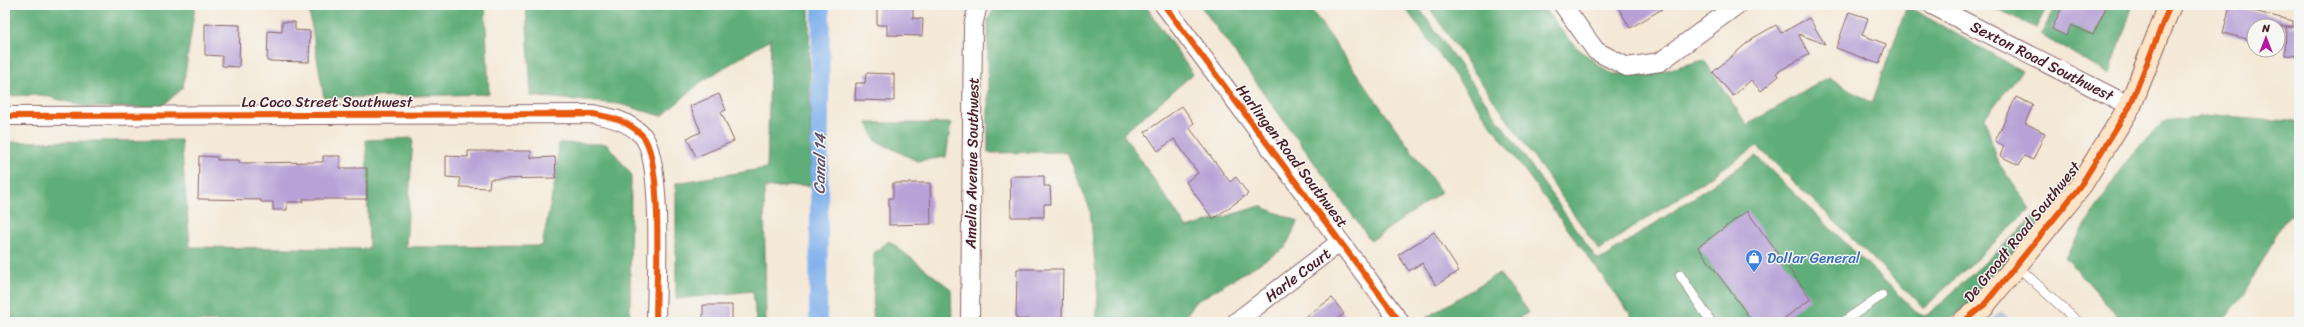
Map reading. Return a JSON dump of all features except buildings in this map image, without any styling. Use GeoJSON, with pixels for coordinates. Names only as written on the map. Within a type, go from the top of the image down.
{"type":"FeatureCollection","features":[{"type":"Feature","properties":{"kind":"street","name":"Amelia Avenue Southwest"},"geometry":{"type":"LineString","coordinates":[[970,322],[973,26],[978,5]]}},
{"type":"Feature","properties":{"kind":"street","name":"Harlingen Road Southwest"},"geometry":{"type":"LineString","coordinates":[[1164,5],[1400,322]]}},
{"type":"Feature","properties":{"kind":"street"},"geometry":{"type":"LineString","coordinates":[[1563,5],[1596,51],[1627,67],[1660,62],[1737,5]]}},
{"type":"Feature","properties":{"kind":"street","name":"Sexton Road Southwest"},"geometry":{"type":"LineString","coordinates":[[1932,5],[2130,106]]}},
{"type":"Feature","properties":{"kind":"street","name":"De Groodt Road Southwest"},"geometry":{"type":"LineString","coordinates":[[1963,322],[1984,304],[2079,188],[2130,106],[2170,5]]}},
{"type":"Feature","properties":{"kind":"street","name":"La Coco Street Southwest"},"geometry":{"type":"LineString","coordinates":[[5,116],[593,114],[621,119],[643,136],[653,162],[656,188],[656,322]]}},
{"type":"Feature","properties":{"kind":"street","name":"Harle Court"},"geometry":{"type":"LineString","coordinates":[[1236,322],[1340,242]]}},
{"type":"Feature","properties":{"kind":"lane"},"geometry":{"type":"LineString","coordinates":[[2016,265],[2078,322]]}},
{"type":"Feature","properties":{"kind":"lane"},"geometry":{"type":"LineString","coordinates":[[1680,275],[1711,322]]}},
{"type":"Feature","properties":{"kind":"lane"},"geometry":{"type":"LineString","coordinates":[[1843,322],[1882,295]]}},
{"type":"Feature","properties":{"kind":"shaded area"},"geometry":{"type":"Polygon","coordinates":[[[2001,312],[2012,322],[1989,322],[2001,312]]]}},
{"type":"Feature","properties":{"kind":"green space"},"geometry":{"type":"Polygon","coordinates":[[[5,5],[198,5],[195,6],[183,88],[160,108],[88,107],[41,95],[5,96],[5,5]]]}},
{"type":"Feature","properties":{"kind":"green space"},"geometry":{"type":"Polygon","coordinates":[[[308,5],[485,5],[489,94],[324,98],[308,5]]]}},
{"type":"Feature","properties":{"kind":"green space"},"geometry":{"type":"Polygon","coordinates":[[[526,5],[809,5],[811,185],[764,188],[766,322],[756,322],[753,291],[676,299],[676,183],[767,168],[771,39],[701,82],[662,116],[619,104],[531,96],[526,5]]]}},
{"type":"Feature","properties":{"kind":"green space"},"geometry":{"type":"Polygon","coordinates":[[[996,5],[1145,5],[1193,74],[1123,134],[1187,228],[1260,206],[1298,221],[1285,248],[1194,303],[1183,322],[1096,322],[1098,296],[1090,209],[1067,152],[988,153],[988,20],[996,5]]]}},
{"type":"Feature","properties":{"kind":"green space"},"geometry":{"type":"Polygon","coordinates":[[[1200,5],[1308,5],[1441,192],[1371,241],[1200,5]]]}},
{"type":"Feature","properties":{"kind":"green space"},"geometry":{"type":"Polygon","coordinates":[[[1403,5],[1417,5],[1597,259],[1603,258],[1756,156],[1919,314],[1924,316],[1929,314],[2035,216],[2041,220],[1978,297],[1948,322],[1636,322],[1403,5]]]}},
{"type":"Feature","properties":{"kind":"green space"},"geometry":{"type":"Polygon","coordinates":[[[1427,5],[1541,5],[1576,47],[1611,74],[1655,73],[1704,60],[1747,125],[1829,77],[1872,103],[1907,6],[2022,71],[1985,117],[1996,159],[2030,209],[1924,308],[1757,146],[1599,250],[1427,5]]]}},
{"type":"Feature","properties":{"kind":"green space"},"geometry":{"type":"Polygon","coordinates":[[[1990,5],[2048,5],[2036,28],[1990,5]]]}},
{"type":"Feature","properties":{"kind":"green space"},"geometry":{"type":"Polygon","coordinates":[[[2057,5],[2133,5],[2109,75],[2041,34],[2057,5]]]}},
{"type":"Feature","properties":{"kind":"green space"},"geometry":{"type":"Polygon","coordinates":[[[2215,115],[2299,122],[2299,212],[2285,219],[2243,297],[2221,322],[2122,322],[2065,257],[2125,163],[2163,121],[2215,115]]]}},
{"type":"Feature","properties":{"kind":"green space"},"geometry":{"type":"Polygon","coordinates":[[[867,123],[951,123],[946,157],[917,161],[876,141],[867,123]]]}},
{"type":"Feature","properties":{"kind":"green space"},"geometry":{"type":"Polygon","coordinates":[[[413,138],[406,247],[542,246],[556,176],[559,143],[607,144],[631,174],[630,320],[5,322],[5,212],[11,142],[181,140],[190,247],[369,249],[366,140],[413,138]]]}},
{"type":"Feature","properties":{"kind":"green space"},"geometry":{"type":"Polygon","coordinates":[[[889,241],[951,289],[952,322],[873,322],[874,253],[889,241]]]}},
{"type":"Feature","properties":{"kind":"green space"},"geometry":{"type":"Polygon","coordinates":[[[1499,273],[1529,312],[1513,322],[1429,322],[1426,318],[1499,273]]]}},
{"type":"Feature","properties":{"kind":"waterway","name":"Canal 14"},"geometry":{"type":"LineString","coordinates":[[818,322],[821,5]]}},
{"type":"Feature","properties":{"kind":"cycle path"},"geometry":{"type":"LineString","coordinates":[[1164,5],[1400,322]]}},
{"type":"Feature","properties":{"kind":"cycle path"},"geometry":{"type":"LineString","coordinates":[[1963,322],[1984,305],[2079,188],[2130,106],[2170,5]]}},
{"type":"Feature","properties":{"kind":"cycle path"},"geometry":{"type":"LineString","coordinates":[[5,116],[593,114],[613,118],[636,130],[642,135],[649,148],[656,195],[656,322]]}},
{"type":"Feature","properties":{"kind":"place","name":"Dollar General"},"geometry":{"type":"Point","coordinates":[1754,273]}}]}
